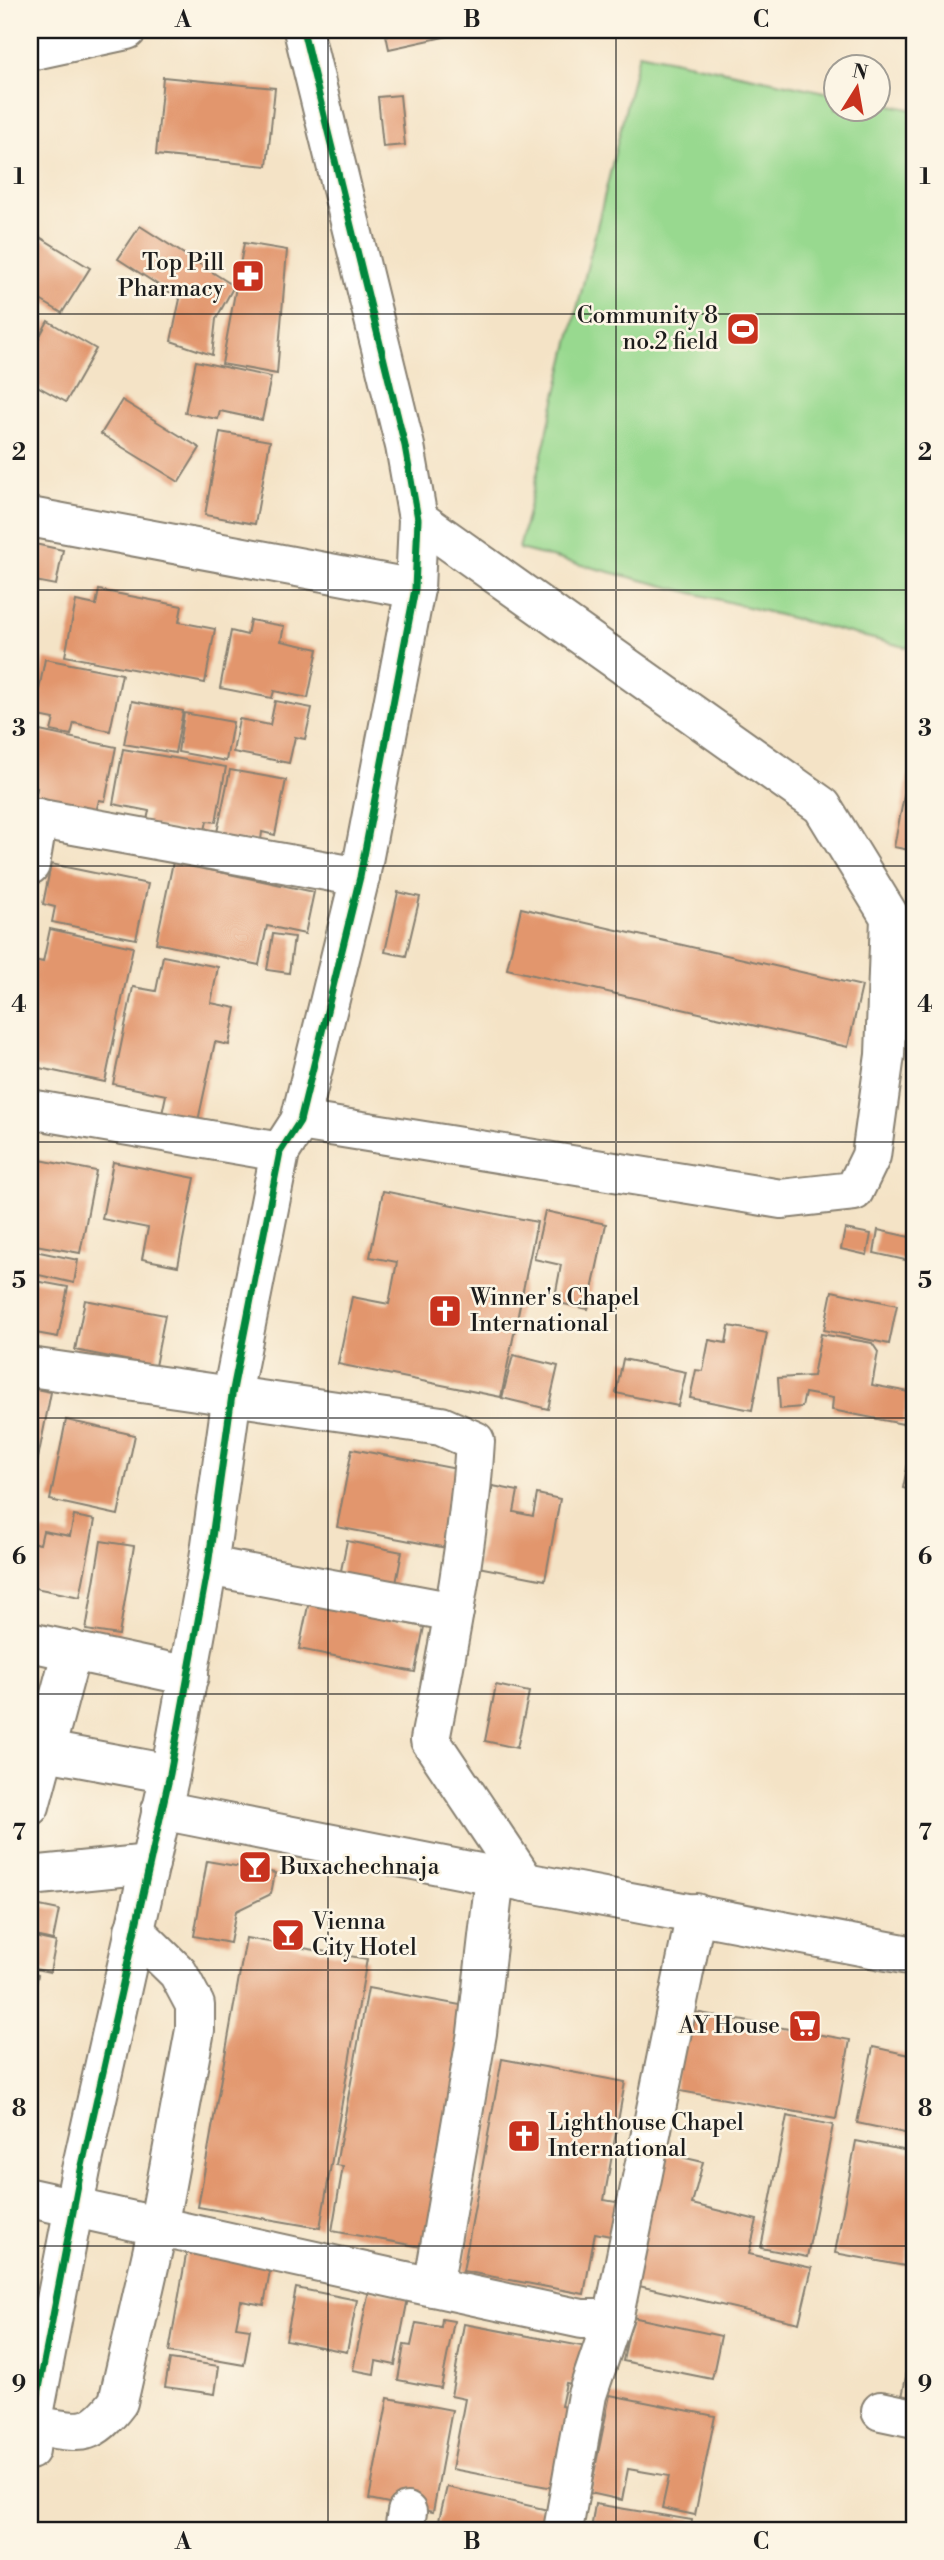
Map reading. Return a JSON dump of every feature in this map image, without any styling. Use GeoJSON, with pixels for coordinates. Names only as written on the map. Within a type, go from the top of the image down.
{"type":"FeatureCollection","features":[{"type":"Feature","properties":{"kind":"street"},"geometry":{"type":"LineString","coordinates":[[30,51],[127,30]]}},
{"type":"Feature","properties":{"kind":"street"},"geometry":{"type":"LineString","coordinates":[[134,1930],[178,1973],[195,2005],[195,2030],[158,2227],[118,2402],[103,2421],[84,2432],[31,2438],[82,2170],[189,1676],[208,1566],[232,1395],[290,1136],[360,877],[415,589],[418,519],[405,446],[303,30]]}},
{"type":"Feature","properties":{"kind":"street"},"geometry":{"type":"LineString","coordinates":[[30,517],[415,589]]}},
{"type":"Feature","properties":{"kind":"street"},"geometry":{"type":"LineString","coordinates":[[30,1109],[290,1136],[780,1199],[854,1191],[871,1156],[885,1055],[890,917],[822,806],[418,519]]}},
{"type":"Feature","properties":{"kind":"street"},"geometry":{"type":"LineString","coordinates":[[30,865],[34,817],[360,877]]}},
{"type":"Feature","properties":{"kind":"street"},"geometry":{"type":"LineString","coordinates":[[30,1367],[440,1426],[475,1441],[472,1483],[454,1612],[430,1740],[510,1879],[477,2033],[433,2287]]}},
{"type":"Feature","properties":{"kind":"street"},"geometry":{"type":"LineString","coordinates":[[208,1566],[454,1612]]}},
{"type":"Feature","properties":{"kind":"street"},"geometry":{"type":"LineString","coordinates":[[30,1642],[189,1676]]}},
{"type":"Feature","properties":{"kind":"street"},"geometry":{"type":"LineString","coordinates":[[30,1806],[72,1650]]}},
{"type":"Feature","properties":{"kind":"street"},"geometry":{"type":"LineString","coordinates":[[46,1751],[166,1792],[510,1879],[914,1956]]}},
{"type":"Feature","properties":{"kind":"street"},"geometry":{"type":"LineString","coordinates":[[30,1876],[150,1864]]}},
{"type":"Feature","properties":{"kind":"street"},"geometry":{"type":"LineString","coordinates":[[563,2530],[587,2395],[614,2315],[696,1913]]}},
{"type":"Feature","properties":{"kind":"street"},"geometry":{"type":"LineString","coordinates":[[30,2198],[582,2319],[602,2319],[614,2315]]}},
{"type":"Feature","properties":{"kind":"green space","name":"Community 8 no.2 field"},"geometry":{"type":"Polygon","coordinates":[[[639,53],[822,91],[822,122],[892,122],[892,105],[914,110],[914,625],[909,648],[519,549],[639,53]]]}},
{"type":"Feature","properties":{"kind":"building"},"geometry":{"type":"Polygon","coordinates":[[[385,30],[452,30],[453,35],[389,49],[385,30]]]}},
{"type":"Feature","properties":{"kind":"building"},"geometry":{"type":"Polygon","coordinates":[[[163,77],[275,88],[267,166],[156,155],[163,77]]]}},
{"type":"Feature","properties":{"kind":"building"},"geometry":{"type":"Polygon","coordinates":[[[400,95],[405,145],[383,147],[378,97],[400,95]]]}},
{"type":"Feature","properties":{"kind":"building"},"geometry":{"type":"Polygon","coordinates":[[[140,226],[234,286],[216,319],[212,355],[171,341],[180,299],[118,259],[140,226]]]}},
{"type":"Feature","properties":{"kind":"building"},"geometry":{"type":"Polygon","coordinates":[[[30,231],[90,268],[62,313],[30,294],[36,285],[30,282],[30,231]]]}},
{"type":"Feature","properties":{"kind":"building"},"geometry":{"type":"Polygon","coordinates":[[[244,243],[287,250],[277,374],[222,364],[244,243]]]}},
{"type":"Feature","properties":{"kind":"building"},"geometry":{"type":"Polygon","coordinates":[[[48,321],[96,349],[66,402],[30,382],[30,354],[48,321]]]}},
{"type":"Feature","properties":{"kind":"building"},"geometry":{"type":"Polygon","coordinates":[[[196,361],[271,377],[262,420],[220,411],[218,419],[185,413],[196,361]]]}},
{"type":"Feature","properties":{"kind":"building"},"geometry":{"type":"Polygon","coordinates":[[[122,400],[200,448],[179,482],[101,434],[122,400]]]}},
{"type":"Feature","properties":{"kind":"building"},"geometry":{"type":"Polygon","coordinates":[[[220,432],[270,441],[255,524],[205,515],[220,432]]]}},
{"type":"Feature","properties":{"kind":"building"},"geometry":{"type":"Polygon","coordinates":[[[30,543],[63,550],[56,585],[30,580],[30,543]]]}},
{"type":"Feature","properties":{"kind":"building"},"geometry":{"type":"Polygon","coordinates":[[[99,590],[182,606],[179,622],[215,629],[205,683],[65,656],[76,601],[96,605],[99,590]]]}},
{"type":"Feature","properties":{"kind":"building"},"geometry":{"type":"Polygon","coordinates":[[[250,620],[284,626],[281,641],[318,649],[308,698],[274,691],[272,698],[220,688],[231,631],[247,635],[250,620]]]}},
{"type":"Feature","properties":{"kind":"building"},"geometry":{"type":"Polygon","coordinates":[[[45,659],[122,674],[110,731],[74,723],[71,735],[51,731],[54,719],[34,715],[45,659]]]}},
{"type":"Feature","properties":{"kind":"building"},"geometry":{"type":"Polygon","coordinates":[[[132,701],[183,711],[175,753],[124,744],[132,701]]]}},
{"type":"Feature","properties":{"kind":"building"},"geometry":{"type":"Polygon","coordinates":[[[275,701],[312,708],[305,739],[295,737],[289,763],[233,752],[239,719],[270,725],[275,701]]]}},
{"type":"Feature","properties":{"kind":"building"},"geometry":{"type":"Polygon","coordinates":[[[184,713],[233,722],[226,761],[178,752],[184,713]]]}},
{"type":"Feature","properties":{"kind":"building"},"geometry":{"type":"Polygon","coordinates":[[[30,729],[116,747],[105,801],[99,800],[95,816],[34,804],[37,788],[30,786],[30,729]]]}},
{"type":"Feature","properties":{"kind":"building"},"geometry":{"type":"Polygon","coordinates":[[[123,749],[226,767],[216,822],[207,821],[204,835],[146,824],[149,811],[113,804],[123,749]]]}},
{"type":"Feature","properties":{"kind":"building"},"geometry":{"type":"Polygon","coordinates":[[[230,770],[286,780],[275,835],[262,832],[261,840],[215,842],[230,770]]]}},
{"type":"Feature","properties":{"kind":"building"},"geometry":{"type":"Polygon","coordinates":[[[909,771],[914,772],[914,851],[894,847],[909,771]]]}},
{"type":"Feature","properties":{"kind":"building"},"geometry":{"type":"Polygon","coordinates":[[[173,862],[314,892],[305,934],[267,926],[259,965],[156,943],[173,862]]]}},
{"type":"Feature","properties":{"kind":"building"},"geometry":{"type":"Polygon","coordinates":[[[51,864],[148,884],[136,939],[52,922],[55,907],[43,904],[51,864]]]}},
{"type":"Feature","properties":{"kind":"building"},"geometry":{"type":"Polygon","coordinates":[[[398,892],[420,897],[406,956],[385,952],[398,892]]]}},
{"type":"Feature","properties":{"kind":"building"},"geometry":{"type":"Polygon","coordinates":[[[521,908],[862,986],[848,1047],[507,969],[521,908]]]}},
{"type":"Feature","properties":{"kind":"building"},"geometry":{"type":"Polygon","coordinates":[[[50,929],[133,947],[105,1082],[30,1066],[30,959],[43,962],[50,929]]]}},
{"type":"Feature","properties":{"kind":"building"},"geometry":{"type":"Polygon","coordinates":[[[273,934],[294,937],[289,973],[267,970],[273,934]]]}},
{"type":"Feature","properties":{"kind":"building"},"geometry":{"type":"Polygon","coordinates":[[[163,956],[218,967],[211,1003],[236,1008],[229,1045],[215,1042],[198,1121],[162,1114],[166,1095],[113,1084],[133,987],[156,991],[163,956]]]}},
{"type":"Feature","properties":{"kind":"building"},"geometry":{"type":"Polygon","coordinates":[[[30,1158],[96,1171],[80,1253],[30,1244],[34,1215],[30,1214],[30,1158]]]}},
{"type":"Feature","properties":{"kind":"building"},"geometry":{"type":"Polygon","coordinates":[[[113,1162],[195,1178],[178,1266],[142,1259],[148,1228],[102,1219],[113,1162]]]}},
{"type":"Feature","properties":{"kind":"building"},"geometry":{"type":"Polygon","coordinates":[[[383,1191],[537,1222],[501,1397],[338,1364],[352,1297],[389,1304],[397,1262],[370,1257],[383,1191]]]}},
{"type":"Feature","properties":{"kind":"building"},"geometry":{"type":"Polygon","coordinates":[[[545,1211],[606,1224],[588,1309],[554,1302],[561,1265],[534,1259],[545,1211]]]}},
{"type":"Feature","properties":{"kind":"building"},"geometry":{"type":"Polygon","coordinates":[[[845,1229],[871,1234],[867,1255],[841,1249],[845,1229]]]}},
{"type":"Feature","properties":{"kind":"building"},"geometry":{"type":"Polygon","coordinates":[[[878,1230],[914,1238],[914,1262],[874,1253],[878,1230]]]}},
{"type":"Feature","properties":{"kind":"building"},"geometry":{"type":"Polygon","coordinates":[[[30,1250],[78,1260],[74,1283],[30,1273],[30,1250]]]}},
{"type":"Feature","properties":{"kind":"building"},"geometry":{"type":"Polygon","coordinates":[[[30,1280],[68,1287],[58,1337],[30,1332],[30,1280]]]}},
{"type":"Feature","properties":{"kind":"building"},"geometry":{"type":"Polygon","coordinates":[[[832,1291],[897,1305],[889,1344],[824,1330],[832,1291]]]}},
{"type":"Feature","properties":{"kind":"building"},"geometry":{"type":"Polygon","coordinates":[[[85,1300],[165,1315],[155,1366],[75,1350],[85,1300]]]}},
{"type":"Feature","properties":{"kind":"building"},"geometry":{"type":"Polygon","coordinates":[[[729,1326],[767,1333],[752,1410],[690,1398],[696,1370],[703,1371],[709,1340],[726,1343],[729,1326]]]}},
{"type":"Feature","properties":{"kind":"building"},"geometry":{"type":"Polygon","coordinates":[[[821,1334],[872,1343],[878,1352],[872,1385],[909,1392],[903,1424],[832,1410],[833,1398],[805,1393],[802,1407],[780,1409],[778,1378],[813,1376],[821,1334]]]}},
{"type":"Feature","properties":{"kind":"building"},"geometry":{"type":"Polygon","coordinates":[[[513,1355],[558,1366],[548,1409],[502,1398],[513,1355]]]}},
{"type":"Feature","properties":{"kind":"building"},"geometry":{"type":"Polygon","coordinates":[[[623,1359],[686,1372],[678,1406],[616,1393],[623,1359]]]}},
{"type":"Feature","properties":{"kind":"building"},"geometry":{"type":"Polygon","coordinates":[[[30,1388],[51,1392],[31,1494],[30,1494],[30,1388]]]}},
{"type":"Feature","properties":{"kind":"building"},"geometry":{"type":"Polygon","coordinates":[[[66,1420],[135,1435],[118,1515],[50,1500],[66,1420]]]}},
{"type":"Feature","properties":{"kind":"building"},"geometry":{"type":"Polygon","coordinates":[[[914,1438],[914,1491],[903,1488],[914,1438]]]}},
{"type":"Feature","properties":{"kind":"building"},"geometry":{"type":"Polygon","coordinates":[[[352,1449],[462,1470],[447,1548],[337,1527],[352,1449]]]}},
{"type":"Feature","properties":{"kind":"building"},"geometry":{"type":"Polygon","coordinates":[[[493,1486],[518,1491],[514,1512],[533,1516],[537,1494],[560,1499],[545,1580],[478,1567],[493,1486]]]}},
{"type":"Feature","properties":{"kind":"building"},"geometry":{"type":"Polygon","coordinates":[[[74,1516],[95,1520],[80,1597],[30,1587],[30,1542],[40,1544],[43,1531],[70,1536],[74,1516]]]}},
{"type":"Feature","properties":{"kind":"building"},"geometry":{"type":"Polygon","coordinates":[[[101,1541],[134,1546],[119,1635],[86,1630],[101,1541]]]}},
{"type":"Feature","properties":{"kind":"building"},"geometry":{"type":"Polygon","coordinates":[[[347,1541],[402,1552],[389,1620],[424,1627],[415,1672],[299,1649],[309,1601],[334,1605],[347,1541]]]}},
{"type":"Feature","properties":{"kind":"building"},"geometry":{"type":"Polygon","coordinates":[[[496,1685],[529,1692],[517,1748],[485,1741],[496,1685]]]}},
{"type":"Feature","properties":{"kind":"building"},"geometry":{"type":"Polygon","coordinates":[[[207,1861],[275,1873],[271,1894],[236,1911],[230,1943],[194,1936],[207,1861]]]}},
{"type":"Feature","properties":{"kind":"building"},"geometry":{"type":"Polygon","coordinates":[[[30,1904],[59,1910],[53,1940],[30,1935],[30,1904]]]}},
{"type":"Feature","properties":{"kind":"building"},"geometry":{"type":"Polygon","coordinates":[[[30,1936],[56,1942],[50,1972],[30,1968],[30,1936]]]}},
{"type":"Feature","properties":{"kind":"building"},"geometry":{"type":"Polygon","coordinates":[[[246,1938],[367,1959],[320,2228],[198,2207],[246,1938]]]}},
{"type":"Feature","properties":{"kind":"building"},"geometry":{"type":"Polygon","coordinates":[[[30,1973],[38,1975],[31,2006],[30,2006],[30,1973]]]}},
{"type":"Feature","properties":{"kind":"building"},"geometry":{"type":"Polygon","coordinates":[[[368,1988],[471,2007],[428,2248],[332,2231],[343,2166],[336,2165],[368,1988]]]}},
{"type":"Feature","properties":{"kind":"building"},"geometry":{"type":"Polygon","coordinates":[[[689,2011],[850,2040],[836,2119],[675,2090],[689,2011]]]}},
{"type":"Feature","properties":{"kind":"building"},"geometry":{"type":"Polygon","coordinates":[[[873,2047],[914,2056],[914,2135],[857,2123],[873,2047]]]}},
{"type":"Feature","properties":{"kind":"building"},"geometry":{"type":"Polygon","coordinates":[[[502,2059],[625,2082],[604,2200],[633,2205],[626,2239],[595,2233],[584,2294],[463,2271],[502,2059]]]}},
{"type":"Feature","properties":{"kind":"building"},"geometry":{"type":"Polygon","coordinates":[[[787,2116],[833,2125],[807,2257],[761,2248],[787,2116]]]}},
{"type":"Feature","properties":{"kind":"building"},"geometry":{"type":"Polygon","coordinates":[[[856,2141],[914,2152],[914,2217],[905,2266],[835,2253],[856,2141]]]}},
{"type":"Feature","properties":{"kind":"building"},"geometry":{"type":"Polygon","coordinates":[[[664,2153],[703,2162],[692,2204],[757,2220],[749,2254],[812,2268],[799,2323],[626,2283],[664,2153]]]}},
{"type":"Feature","properties":{"kind":"building"},"geometry":{"type":"Polygon","coordinates":[[[188,2244],[272,2259],[264,2305],[241,2301],[236,2327],[250,2329],[244,2365],[169,2352],[188,2244]]]}},
{"type":"Feature","properties":{"kind":"building"},"geometry":{"type":"Polygon","coordinates":[[[296,2288],[357,2300],[347,2352],[286,2340],[296,2288]]]}},
{"type":"Feature","properties":{"kind":"building"},"geometry":{"type":"Polygon","coordinates":[[[369,2290],[408,2298],[395,2365],[376,2361],[374,2374],[353,2370],[369,2290]]]}},
{"type":"Feature","properties":{"kind":"building"},"geometry":{"type":"Polygon","coordinates":[[[632,2317],[721,2336],[712,2379],[623,2361],[632,2317]]]}},
{"type":"Feature","properties":{"kind":"building"},"geometry":{"type":"Polygon","coordinates":[[[442,2319],[454,2321],[441,2388],[398,2380],[404,2345],[411,2346],[416,2323],[441,2327],[442,2319]]]}},
{"type":"Feature","properties":{"kind":"building"},"geometry":{"type":"Polygon","coordinates":[[[464,2324],[592,2348],[585,2386],[566,2383],[561,2406],[584,2411],[569,2491],[452,2469],[465,2399],[451,2396],[464,2324]]]}},
{"type":"Feature","properties":{"kind":"building"},"geometry":{"type":"Polygon","coordinates":[[[914,2343],[914,2410],[900,2407],[914,2343]]]}},
{"type":"Feature","properties":{"kind":"building"},"geometry":{"type":"Polygon","coordinates":[[[170,2359],[219,2366],[215,2394],[165,2387],[170,2359]]]}},
{"type":"Feature","properties":{"kind":"building"},"geometry":{"type":"Polygon","coordinates":[[[610,2395],[715,2416],[695,2515],[662,2508],[669,2476],[628,2469],[622,2500],[590,2493],[610,2395]]]}},
{"type":"Feature","properties":{"kind":"building"},"geometry":{"type":"Polygon","coordinates":[[[388,2398],[452,2410],[433,2512],[369,2499],[388,2398]]]}},
{"type":"Feature","properties":{"kind":"building"},"geometry":{"type":"Polygon","coordinates":[[[447,2487],[561,2513],[557,2530],[437,2528],[447,2487]]]}},
{"type":"Feature","properties":{"kind":"building"},"geometry":{"type":"Polygon","coordinates":[[[595,2504],[692,2520],[691,2530],[591,2530],[595,2504]]]}},
{"type":"Feature","properties":{"kind":"cycle path"},"geometry":{"type":"LineString","coordinates":[[30,2450],[32,2425],[81,2170],[170,1774],[208,1566],[232,1395],[280,1152],[300,1121],[360,877],[415,589],[418,519],[405,446],[303,30]]}},
{"type":"Feature","properties":{"kind":"place","name":"Top Pill Pharmacy"},"geometry":{"type":"Point","coordinates":[248,276]}},
{"type":"Feature","properties":{"kind":"place","name":"Community 8 no.2 field"},"geometry":{"type":"Point","coordinates":[743,329]}},
{"type":"Feature","properties":{"kind":"place","name":"Winner's Chapel International"},"geometry":{"type":"Point","coordinates":[445,1311]}},
{"type":"Feature","properties":{"kind":"place","name":"Buxachechnaja"},"geometry":{"type":"Point","coordinates":[255,1867]}},
{"type":"Feature","properties":{"kind":"place","name":"Vienna City Hotel"},"geometry":{"type":"Point","coordinates":[288,1935]}},
{"type":"Feature","properties":{"kind":"place","name":"AY House"},"geometry":{"type":"Point","coordinates":[805,2026]}},
{"type":"Feature","properties":{"kind":"place","name":"Lighthouse Chapel International"},"geometry":{"type":"Point","coordinates":[524,2136]}}]}
